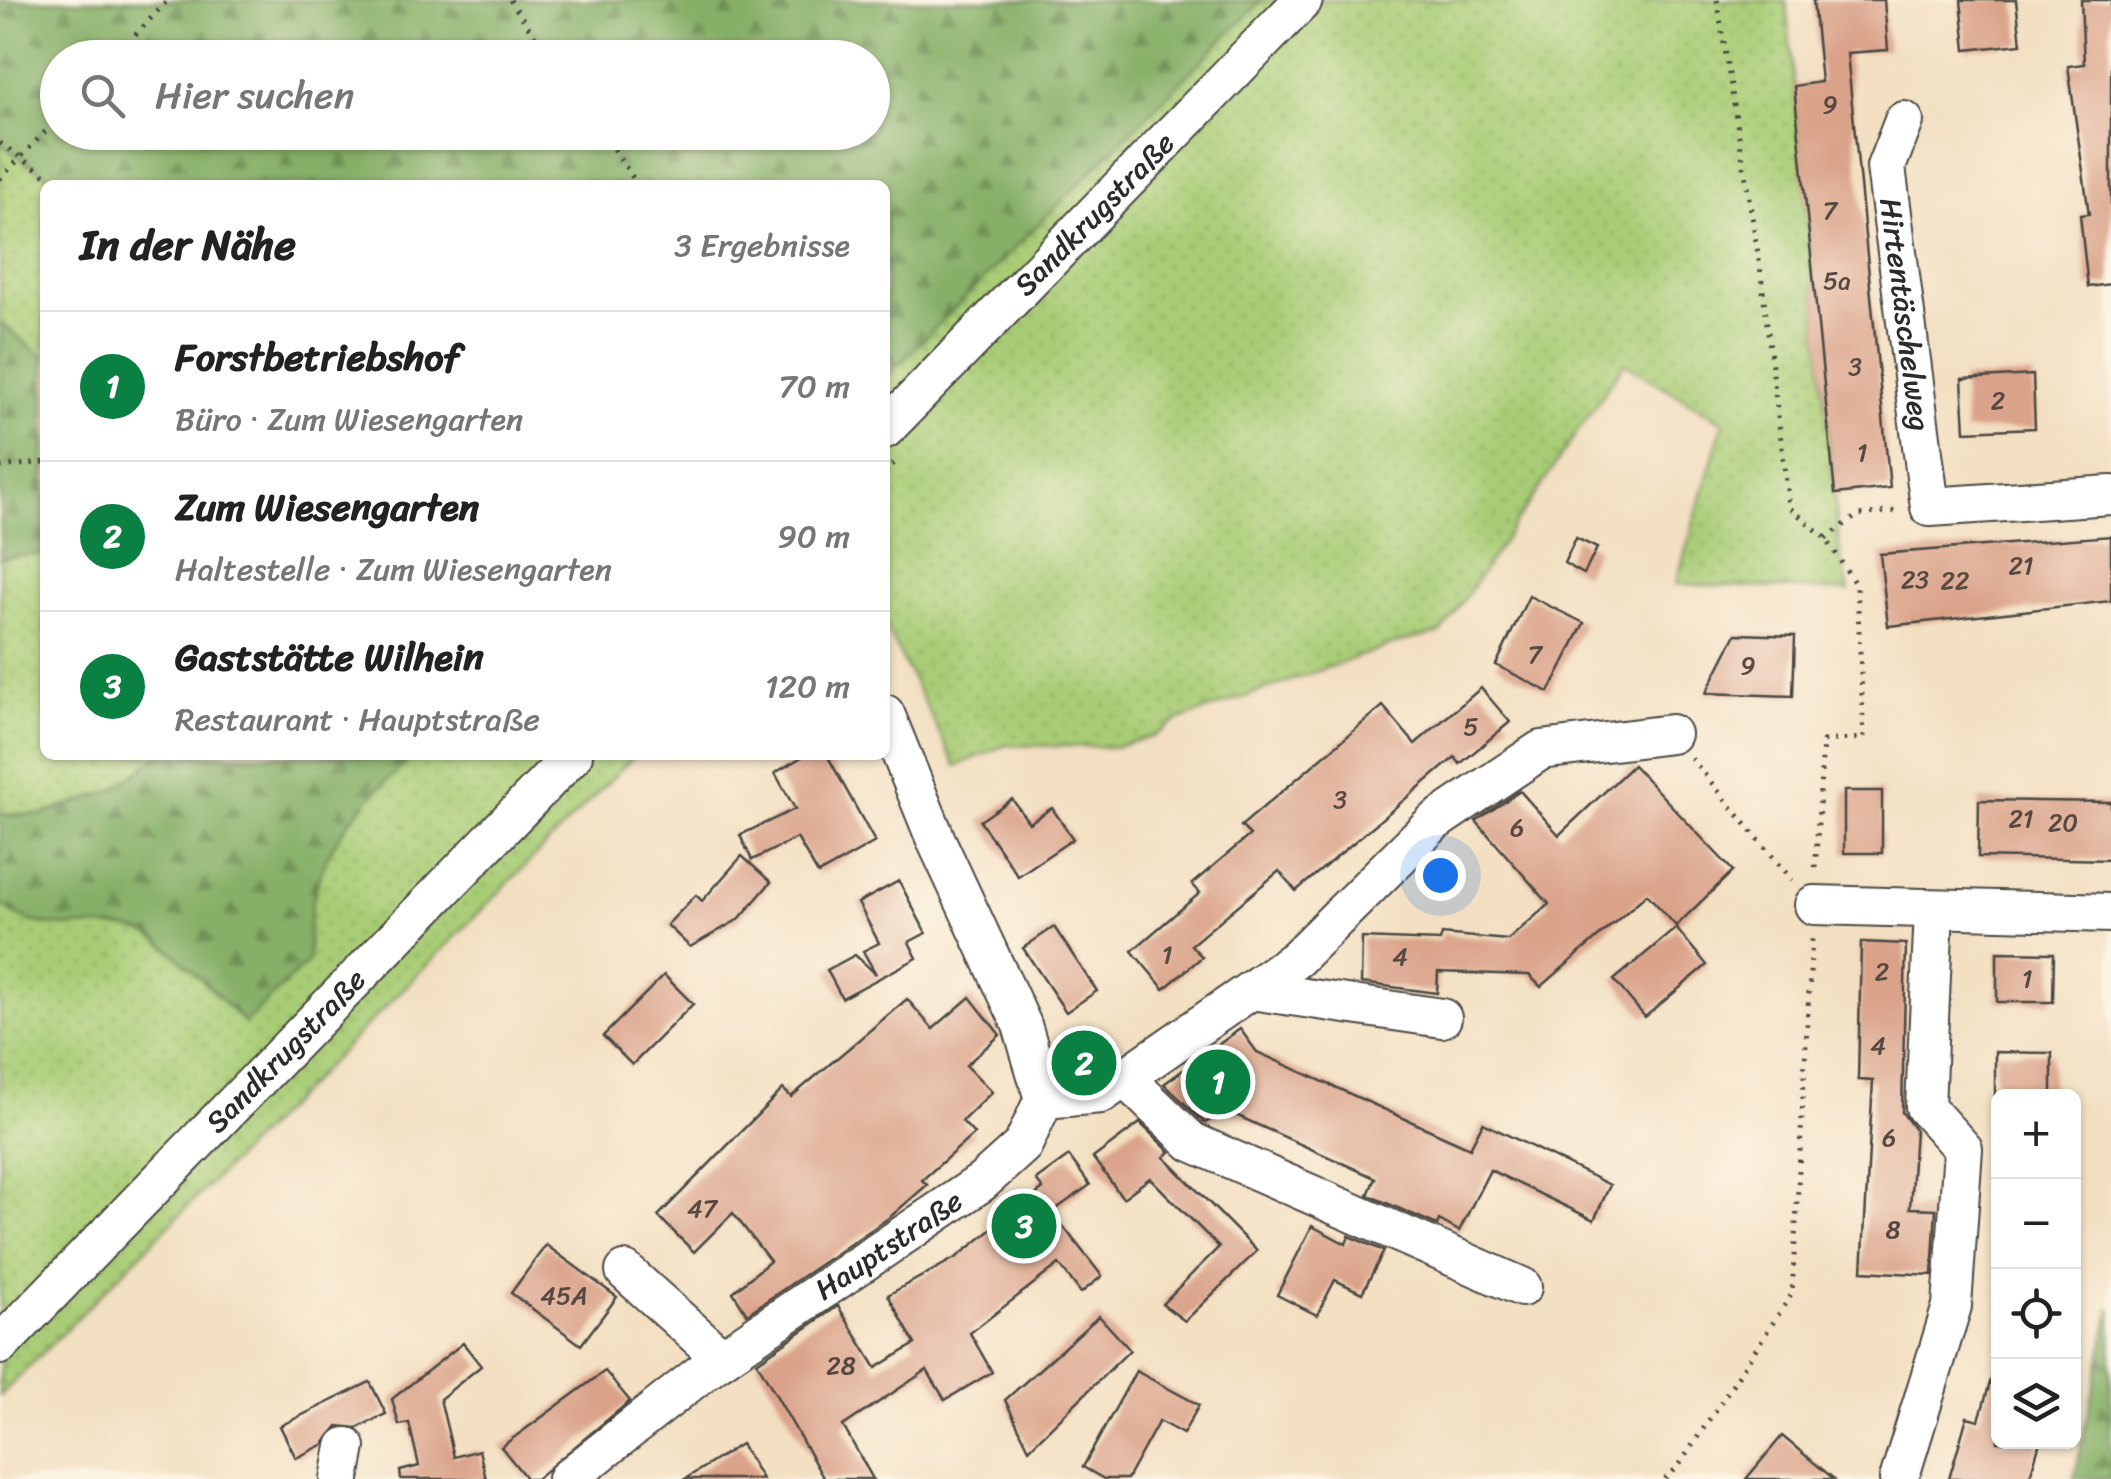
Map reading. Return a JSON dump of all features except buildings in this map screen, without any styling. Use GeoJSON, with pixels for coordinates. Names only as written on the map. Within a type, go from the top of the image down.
{"type":"FeatureCollection","features":[{"type":"Feature","properties":{"kind":"street","name":"Sandkrugstraße"},"geometry":{"type":"LineString","coordinates":[[890,423],[1303,0]]}},
{"type":"Feature","properties":{"kind":"street","name":"Hirtentäschelweg"},"geometry":{"type":"LineString","coordinates":[[1904,121],[1886,166],[1930,508]]}},
{"type":"Feature","properties":{"kind":"street"},"geometry":{"type":"LineString","coordinates":[[1930,508],[2111,495]]}},
{"type":"Feature","properties":{"kind":"street"},"geometry":{"type":"LineString","coordinates":[[890,725],[1022,1025],[1044,1099],[1102,1094],[1296,959],[1434,822],[1541,750],[1671,734]]}},
{"type":"Feature","properties":{"kind":"street","name":"Sandkrugstraße"},"geometry":{"type":"LineString","coordinates":[[0,1345],[568,760]]}},
{"type":"Feature","properties":{"kind":"street"},"geometry":{"type":"LineString","coordinates":[[1814,905],[2111,913]]}},
{"type":"Feature","properties":{"kind":"street"},"geometry":{"type":"LineString","coordinates":[[1898,1479],[1952,1306],[1962,1149],[1925,1106],[1934,910]]}},
{"type":"Feature","properties":{"kind":"street"},"geometry":{"type":"LineString","coordinates":[[1251,990],[1442,1018]]}},
{"type":"Feature","properties":{"kind":"street"},"geometry":{"type":"LineString","coordinates":[[1125,1078],[1192,1142],[1522,1287]]}},
{"type":"Feature","properties":{"kind":"street","name":"Hauptstraße"},"geometry":{"type":"LineString","coordinates":[[567,1479],[722,1358],[982,1182],[1022,1145],[1044,1099]]}},
{"type":"Feature","properties":{"kind":"street"},"geometry":{"type":"LineString","coordinates":[[625,1271],[722,1358]]}},
{"type":"Feature","properties":{"kind":"path"},"geometry":{"type":"LineString","coordinates":[[131,40],[168,0]]}},
{"type":"Feature","properties":{"kind":"path"},"geometry":{"type":"LineString","coordinates":[[510,0],[538,40]]}},
{"type":"Feature","properties":{"kind":"path"},"geometry":{"type":"LineString","coordinates":[[1665,1479],[1678,1467],[1792,1294],[1823,741],[1864,738],[1856,588],[1826,538],[1789,507],[1760,266],[1717,0]]}},
{"type":"Feature","properties":{"kind":"path"},"geometry":{"type":"LineString","coordinates":[[0,179],[40,137]]}},
{"type":"Feature","properties":{"kind":"path"},"geometry":{"type":"LineString","coordinates":[[0,143],[53,180]]}},
{"type":"Feature","properties":{"kind":"path"},"geometry":{"type":"LineString","coordinates":[[614,150],[635,180]]}},
{"type":"Feature","properties":{"kind":"path"},"geometry":{"type":"LineString","coordinates":[[0,467],[40,463]]}},
{"type":"Feature","properties":{"kind":"path"},"geometry":{"type":"LineString","coordinates":[[1826,538],[1858,515],[1930,508]]}},
{"type":"Feature","properties":{"kind":"path"},"geometry":{"type":"LineString","coordinates":[[1671,734],[1814,905]]}},
{"type":"Feature","properties":{"kind":"green space"},"geometry":{"type":"Polygon","coordinates":[[[0,0],[1262,0],[890,373],[890,180],[53,180],[0,143],[0,0]]]}},
{"type":"Feature","properties":{"kind":"green space"},"geometry":{"type":"Polygon","coordinates":[[[1262,0],[1786,0],[1840,553],[1849,591],[1676,584],[1723,422],[1624,363],[1441,633],[1400,642],[1179,720],[1154,736],[1114,747],[1006,745],[956,766],[890,635],[890,373],[1262,0]]]}},
{"type":"Feature","properties":{"kind":"green space"},"geometry":{"type":"Polygon","coordinates":[[[0,143],[53,180],[40,180],[40,355],[0,322],[0,143]]]}},
{"type":"Feature","properties":{"kind":"green space"},"geometry":{"type":"Polygon","coordinates":[[[0,322],[40,355],[40,554],[0,558],[0,322]]]}},
{"type":"Feature","properties":{"kind":"green space"},"geometry":{"type":"Polygon","coordinates":[[[40,554],[40,760],[153,760],[114,790],[41,815],[0,813],[0,558],[40,554]]]}},
{"type":"Feature","properties":{"kind":"green space"},"geometry":{"type":"Polygon","coordinates":[[[153,760],[410,760],[369,799],[334,844],[313,896],[309,960],[245,1023],[182,960],[148,934],[34,922],[0,903],[0,813],[41,815],[114,790],[153,760]]]}},
{"type":"Feature","properties":{"kind":"green space"},"geometry":{"type":"Polygon","coordinates":[[[410,760],[630,760],[0,1396],[0,903],[34,922],[148,934],[182,960],[245,1022],[308,960],[309,925],[322,868],[333,844],[367,800],[410,760]]]}},
{"type":"Feature","properties":{"kind":"green space"},"geometry":{"type":"Polygon","coordinates":[[[2111,1307],[2111,1479],[2074,1479],[2111,1307]]]}},
{"type":"Feature","properties":{"kind":"place","name":"Zum Wiesengarten"},"geometry":{"type":"Point","coordinates":[1084,1063]}},
{"type":"Feature","properties":{"kind":"place","name":"Forstbetriebshof"},"geometry":{"type":"Point","coordinates":[1218,1082]}},
{"type":"Feature","properties":{"kind":"place","name":"Gaststätte Wilhein"},"geometry":{"type":"Point","coordinates":[1024,1226]}}]}
